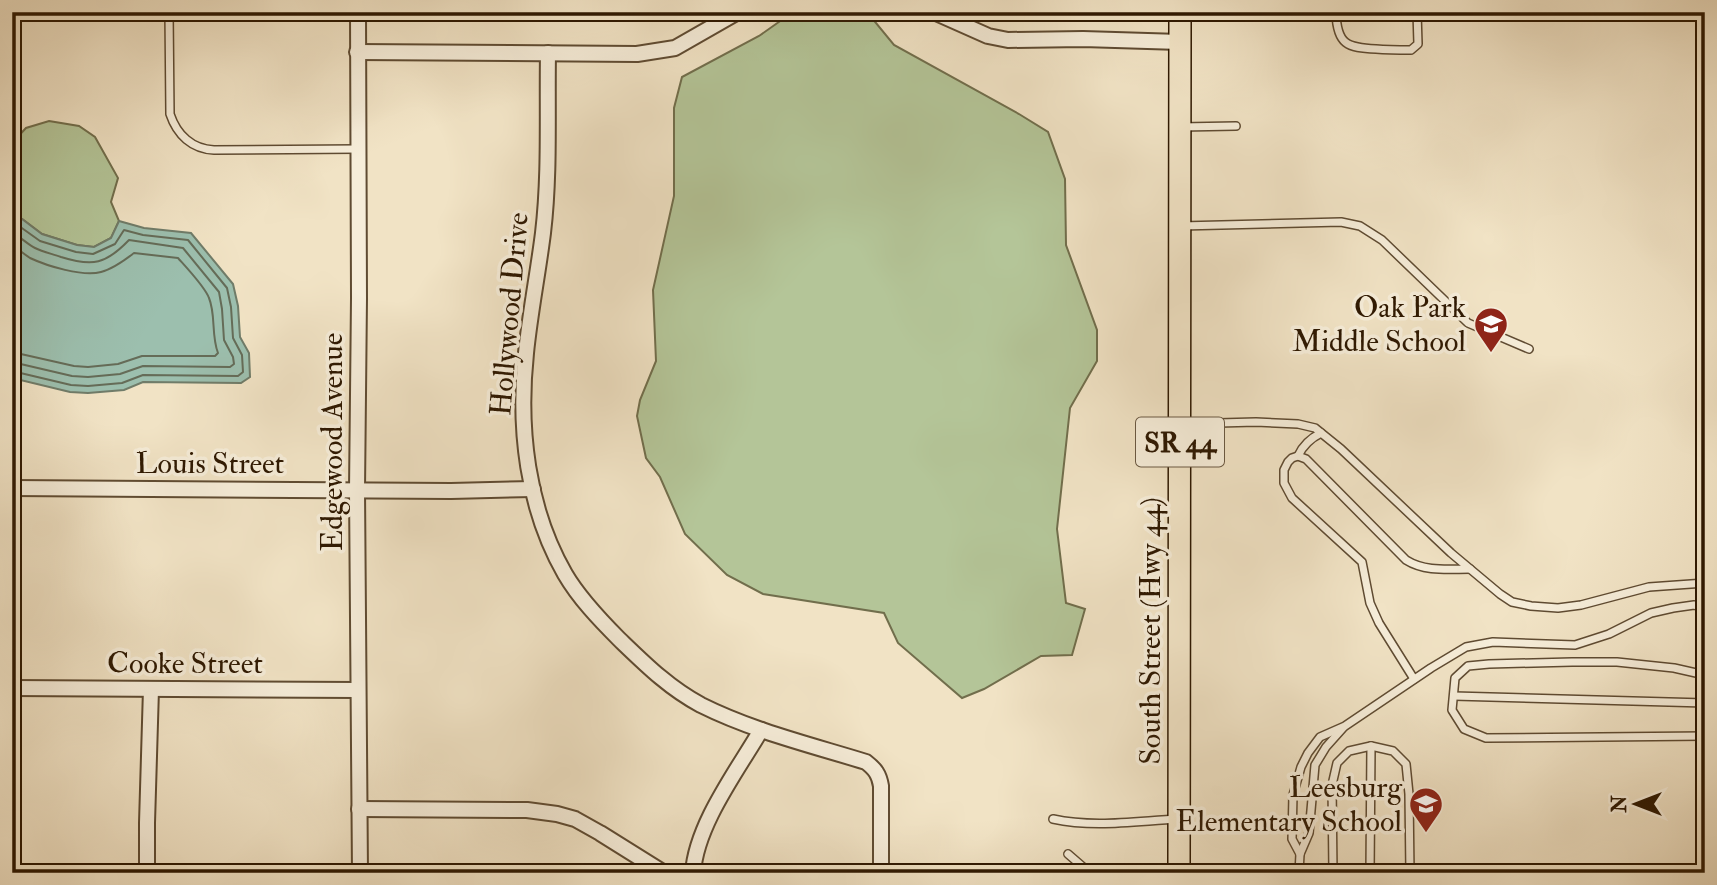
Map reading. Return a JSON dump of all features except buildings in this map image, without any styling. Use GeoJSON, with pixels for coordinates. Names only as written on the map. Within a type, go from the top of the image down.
{"type":"FeatureCollection","features":[{"type":"Feature","properties":{"kind":"main road","name":"South Street (Hwy 44)"},"geometry":{"type":"LineString","coordinates":[[1179,872],[1180,14]]}},
{"type":"Feature","properties":{"kind":"street","name":"Edgewood Avenue"},"geometry":{"type":"LineString","coordinates":[[358,12],[359,298],[356,490],[360,873]]}},
{"type":"Feature","properties":{"kind":"street"},"geometry":{"type":"LineString","coordinates":[[708,12],[708,29]]}},
{"type":"Feature","properties":{"kind":"street"},"geometry":{"type":"LineString","coordinates":[[357,52],[638,54],[675,48],[738,12]]}},
{"type":"Feature","properties":{"kind":"street"},"geometry":{"type":"LineString","coordinates":[[933,12],[961,19],[988,36],[1008,40],[1083,39],[1180,43]]}},
{"type":"Feature","properties":{"kind":"street","name":"Hollywood Drive"},"geometry":{"type":"LineString","coordinates":[[548,53],[545,214],[525,369],[524,439],[541,522],[566,575],[584,602],[675,690],[712,710],[761,730],[866,762],[875,768],[881,786],[881,873]]}},
{"type":"Feature","properties":{"kind":"street","name":"Louis Street"},"geometry":{"type":"LineString","coordinates":[[12,488],[451,491],[533,489]]}},
{"type":"Feature","properties":{"kind":"street","name":"Cooke Street"},"geometry":{"type":"LineString","coordinates":[[12,688],[358,691]]}},
{"type":"Feature","properties":{"kind":"street"},"geometry":{"type":"LineString","coordinates":[[148,873],[151,688]]}},
{"type":"Feature","properties":{"kind":"street"},"geometry":{"type":"LineString","coordinates":[[693,873],[701,834],[761,730]]}},
{"type":"Feature","properties":{"kind":"street"},"geometry":{"type":"LineString","coordinates":[[359,809],[527,810],[557,814],[600,833],[664,873]]}},
{"type":"Feature","properties":{"kind":"lane"},"geometry":{"type":"LineString","coordinates":[[169,12],[170,114],[174,126],[189,142],[206,150],[358,149]]}},
{"type":"Feature","properties":{"kind":"lane"},"geometry":{"type":"LineString","coordinates":[[1180,14],[1275,16],[1365,12]]}},
{"type":"Feature","properties":{"kind":"lane"},"geometry":{"type":"LineString","coordinates":[[1336,13],[1336,26],[1340,34],[1345,42],[1354,48],[1411,50],[1418,44],[1417,12]]}},
{"type":"Feature","properties":{"kind":"lane"},"geometry":{"type":"LineString","coordinates":[[1180,127],[1236,126]]}},
{"type":"Feature","properties":{"kind":"lane"},"geometry":{"type":"LineString","coordinates":[[1180,226],[1341,222],[1360,226],[1382,240],[1468,323],[1529,349]]}},
{"type":"Feature","properties":{"kind":"lane"},"geometry":{"type":"LineString","coordinates":[[1180,424],[1256,422],[1298,424],[1315,428],[1470,569],[1512,602],[1558,608],[1581,605],[1649,587],[1705,583]]}},
{"type":"Feature","properties":{"kind":"lane"},"geometry":{"type":"LineString","coordinates":[[1298,456],[1312,437],[1321,433]]}},
{"type":"Feature","properties":{"kind":"lane"},"geometry":{"type":"LineString","coordinates":[[1414,679],[1370,603],[1362,562],[1292,498],[1284,483],[1284,470],[1288,461],[1298,456],[1306,459],[1414,565],[1422,568],[1470,569]]}},
{"type":"Feature","properties":{"kind":"lane"},"geometry":{"type":"LineString","coordinates":[[1300,854],[1292,839],[1293,795],[1301,767],[1320,737],[1345,726],[1466,647],[1493,642],[1575,645],[1609,634],[1651,612],[1694,605],[1705,608]]}},
{"type":"Feature","properties":{"kind":"lane"},"geometry":{"type":"LineString","coordinates":[[1705,675],[1674,668],[1617,662],[1468,666],[1455,678],[1452,710],[1464,729],[1486,738],[1705,736]]}},
{"type":"Feature","properties":{"kind":"lane"},"geometry":{"type":"LineString","coordinates":[[1454,696],[1705,703]]}},
{"type":"Feature","properties":{"kind":"lane"},"geometry":{"type":"LineString","coordinates":[[1299,873],[1300,854],[1309,833],[1315,765],[1326,747],[1345,726]]}},
{"type":"Feature","properties":{"kind":"lane"},"geometry":{"type":"LineString","coordinates":[[1370,873],[1371,746]]}},
{"type":"Feature","properties":{"kind":"lane"},"geometry":{"type":"LineString","coordinates":[[1333,873],[1332,785],[1337,762],[1349,751],[1371,746],[1392,751],[1406,764],[1410,873]]}},
{"type":"Feature","properties":{"kind":"lane"},"geometry":{"type":"LineString","coordinates":[[1053,819],[1109,824],[1179,819]]}},
{"type":"Feature","properties":{"kind":"lane"},"geometry":{"type":"LineString","coordinates":[[1068,854],[1092,872],[1179,872]]}},
{"type":"Feature","properties":{"kind":"shaded area"},"geometry":{"type":"Polygon","coordinates":[[[793,12],[867,12],[894,45],[1048,132],[1065,179],[1066,245],[1097,330],[1097,361],[1070,408],[1057,529],[1066,603],[1085,609],[1072,655],[1041,656],[984,689],[962,698],[898,643],[884,613],[763,594],[727,575],[685,534],[660,477],[646,458],[637,416],[640,400],[656,361],[653,290],[674,196],[674,108],[682,77],[759,36],[793,12]]]}},
{"type":"Feature","properties":{"kind":"shaded area"},"geometry":{"type":"Polygon","coordinates":[[[49,121],[79,126],[95,137],[118,178],[111,202],[119,221],[111,238],[94,247],[77,245],[42,234],[22,219],[12,217],[12,143],[26,128],[49,121]]]}},
{"type":"Feature","properties":{"kind":"water"},"geometry":{"type":"Polygon","coordinates":[[[12,217],[22,219],[42,234],[77,245],[94,247],[111,238],[119,221],[144,228],[191,233],[233,284],[240,337],[249,353],[250,377],[241,383],[143,382],[124,390],[88,393],[70,392],[12,378],[12,217]]]}},
{"type":"Feature","properties":{"kind":"place","name":"Oak Park Middle School"},"geometry":{"type":"Point","coordinates":[1491,354]}},
{"type":"Feature","properties":{"kind":"place","name":"Leesburg Elementary School"},"geometry":{"type":"Point","coordinates":[1426,834]}}]}
